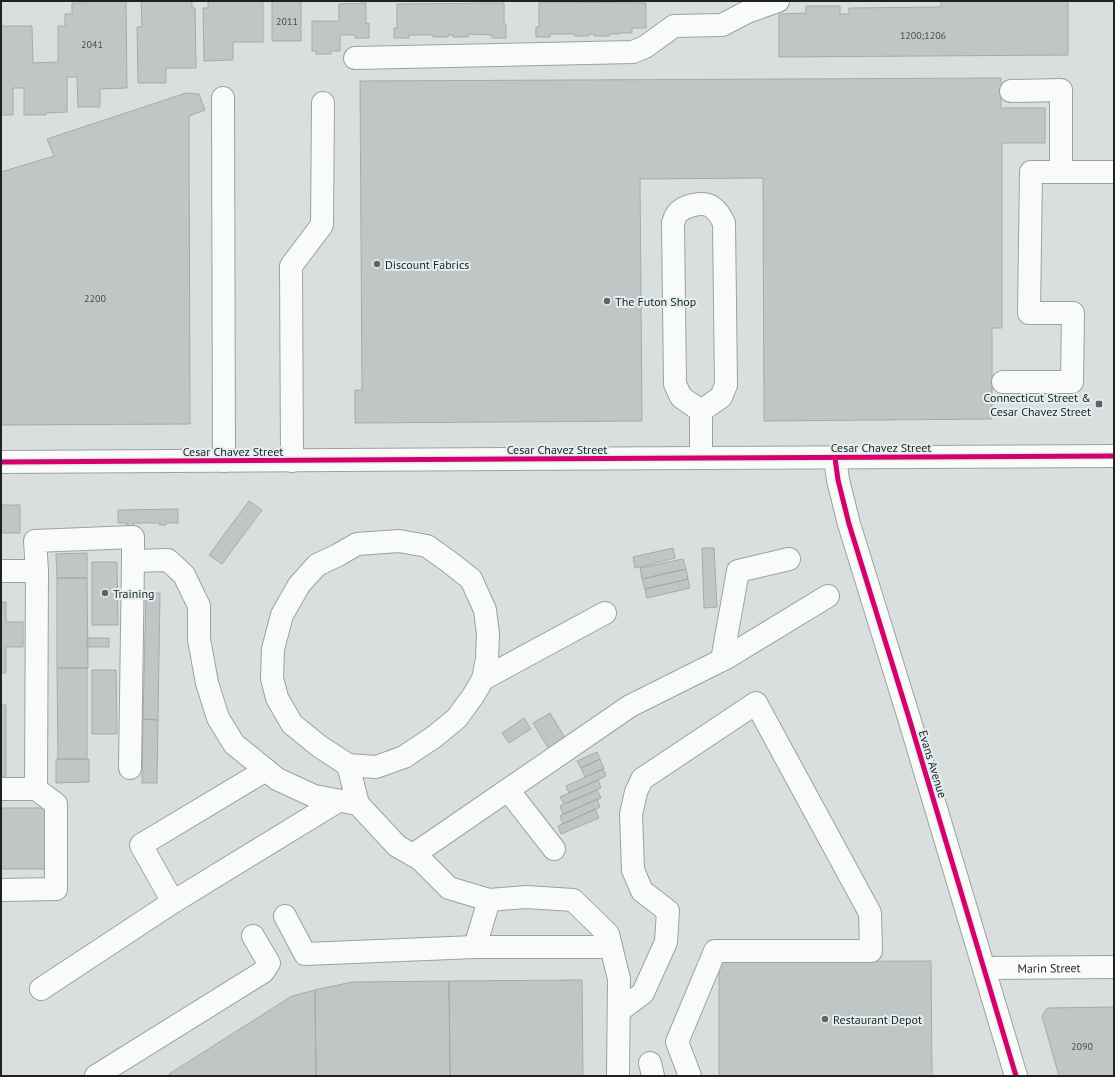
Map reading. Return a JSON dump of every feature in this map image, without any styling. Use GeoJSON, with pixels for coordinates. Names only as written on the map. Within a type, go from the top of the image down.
{"type":"FeatureCollection","features":[{"type":"Feature","properties":{"kind":"main road"},"geometry":{"type":"LineString","coordinates":[[355,58],[634,52],[645,47],[674,26],[722,25],[747,12],[778,1]]}},
{"type":"Feature","properties":{"kind":"main road"},"geometry":{"type":"LineString","coordinates":[[1011,91],[1061,90],[1061,172]]}},
{"type":"Feature","properties":{"kind":"main road"},"geometry":{"type":"LineString","coordinates":[[222,98],[224,461]]}},
{"type":"Feature","properties":{"kind":"main road"},"geometry":{"type":"LineString","coordinates":[[292,461],[291,266],[322,225],[323,103]]}},
{"type":"Feature","properties":{"kind":"main road"},"geometry":{"type":"LineString","coordinates":[[1003,382],[1072,382],[1073,313],[1029,313],[1031,172],[1114,172]]}},
{"type":"Feature","properties":{"kind":"main road"},"geometry":{"type":"LineString","coordinates":[[698,204],[712,207],[720,214],[724,223],[726,385],[721,397],[701,411],[681,397],[675,384],[673,223],[677,214],[685,207],[698,204]]}},
{"type":"Feature","properties":{"kind":"main road"},"geometry":{"type":"LineString","coordinates":[[701,411],[701,458]]}},
{"type":"Feature","properties":{"kind":"main road","name":"Cesar Chavez Street"},"geometry":{"type":"LineString","coordinates":[[1,462],[1114,456]]}},
{"type":"Feature","properties":{"kind":"main road","name":"Evans Avenue"},"geometry":{"type":"LineString","coordinates":[[835,458],[838,480],[849,524],[1016,1076]]}},
{"type":"Feature","properties":{"kind":"main road"},"geometry":{"type":"LineString","coordinates":[[36,789],[36,541],[133,537],[130,768]]}},
{"type":"Feature","properties":{"kind":"main road"},"geometry":{"type":"LineString","coordinates":[[399,541],[427,546],[471,579],[484,610],[488,634],[487,659],[483,679],[458,718],[434,737],[404,757],[376,767],[348,765],[319,746],[292,724],[277,698],[272,678],[273,649],[282,615],[299,585],[318,565],[357,544],[399,541]]}},
{"type":"Feature","properties":{"kind":"main road"},"geometry":{"type":"LineString","coordinates":[[133,561],[168,560],[184,575],[199,606],[199,639],[207,683],[218,718],[234,744],[277,779],[314,796],[348,803],[397,846],[420,859],[449,888],[489,900],[526,897],[573,900],[608,934],[619,979],[618,1076]]}},
{"type":"Feature","properties":{"kind":"main road"},"geometry":{"type":"LineString","coordinates":[[722,660],[738,571],[788,560]]}},
{"type":"Feature","properties":{"kind":"main road"},"geometry":{"type":"LineString","coordinates":[[1,571],[37,571]]}},
{"type":"Feature","properties":{"kind":"main road"},"geometry":{"type":"LineString","coordinates":[[414,855],[630,706],[722,660],[828,596]]}},
{"type":"Feature","properties":{"kind":"main road"},"geometry":{"type":"LineString","coordinates":[[483,679],[605,613]]}},
{"type":"Feature","properties":{"kind":"main road"},"geometry":{"type":"LineString","coordinates":[[619,1011],[643,993],[666,942],[668,911],[642,892],[633,870],[631,814],[636,792],[642,779],[756,702],[870,914],[871,951],[715,950],[677,1042],[690,1076]]}},
{"type":"Feature","properties":{"kind":"main road"},"geometry":{"type":"LineString","coordinates":[[348,765],[348,803]]}},
{"type":"Feature","properties":{"kind":"main road"},"geometry":{"type":"LineString","coordinates":[[173,902],[141,845],[266,770]]}},
{"type":"Feature","properties":{"kind":"main road"},"geometry":{"type":"LineString","coordinates":[[1,789],[36,789],[56,804],[56,889],[1,890]]}},
{"type":"Feature","properties":{"kind":"main road"},"geometry":{"type":"LineString","coordinates":[[508,790],[554,849]]}},
{"type":"Feature","properties":{"kind":"main road"},"geometry":{"type":"LineString","coordinates":[[41,989],[173,902],[348,803]]}},
{"type":"Feature","properties":{"kind":"main road"},"geometry":{"type":"LineString","coordinates":[[475,947],[489,900]]}},
{"type":"Feature","properties":{"kind":"main road"},"geometry":{"type":"LineString","coordinates":[[285,916],[305,954],[475,947],[611,947]]}},
{"type":"Feature","properties":{"kind":"main road"},"geometry":{"type":"LineString","coordinates":[[96,1076],[263,972],[269,963],[254,936]]}},
{"type":"Feature","properties":{"kind":"main road","name":"Marin Street"},"geometry":{"type":"LineString","coordinates":[[984,968],[1114,967]]}},
{"type":"Feature","properties":{"kind":"building"},"geometry":{"type":"Polygon","coordinates":[[[85,1],[126,1],[127,88],[100,89],[100,107],[78,107],[77,77],[67,77],[67,112],[46,113],[46,115],[24,115],[24,88],[13,88],[13,115],[1,115],[1,26],[32,26],[33,63],[58,62],[58,26],[65,26],[65,14],[72,14],[72,3],[85,3],[85,1]]]}},
{"type":"Feature","properties":{"kind":"building"},"geometry":{"type":"Polygon","coordinates":[[[141,1],[192,1],[192,8],[195,8],[196,68],[166,68],[166,83],[138,83],[137,27],[142,27],[141,1]]]}},
{"type":"Feature","properties":{"kind":"building"},"geometry":{"type":"Polygon","coordinates":[[[208,1],[263,1],[263,42],[233,42],[233,60],[204,61],[203,8],[208,8],[208,1]]]}},
{"type":"Feature","properties":{"kind":"building"},"geometry":{"type":"Polygon","coordinates":[[[272,1],[301,1],[301,41],[272,41],[272,1]]]}},
{"type":"Feature","properties":{"kind":"building"},"geometry":{"type":"Polygon","coordinates":[[[941,1],[1068,1],[1068,55],[779,57],[779,14],[806,13],[806,6],[840,6],[840,14],[849,14],[849,8],[941,7],[941,1]]]}},
{"type":"Feature","properties":{"kind":"building"},"geometry":{"type":"Polygon","coordinates":[[[539,2],[646,3],[646,28],[632,28],[632,33],[609,34],[609,36],[594,36],[594,34],[589,34],[589,36],[575,36],[575,34],[550,34],[550,37],[536,37],[536,27],[539,27],[539,2]]]}},
{"type":"Feature","properties":{"kind":"building"},"geometry":{"type":"Polygon","coordinates":[[[366,3],[366,24],[369,23],[369,38],[355,38],[355,35],[340,35],[340,51],[331,51],[331,54],[316,54],[316,51],[312,51],[312,21],[339,21],[339,4],[366,3]]]}},
{"type":"Feature","properties":{"kind":"building"},"geometry":{"type":"Polygon","coordinates":[[[504,3],[506,38],[492,38],[492,35],[468,34],[468,37],[453,37],[453,35],[448,35],[448,37],[433,37],[433,35],[409,35],[409,38],[394,38],[394,28],[397,28],[397,4],[504,3]]]}},
{"type":"Feature","properties":{"kind":"building"},"geometry":{"type":"Polygon","coordinates":[[[1001,78],[1001,108],[1045,108],[1045,143],[1002,143],[1002,328],[992,328],[992,419],[764,421],[763,178],[640,179],[642,421],[355,423],[355,390],[362,390],[360,81],[1001,78]]]}},
{"type":"Feature","properties":{"kind":"building"},"geometry":{"type":"Polygon","coordinates":[[[186,93],[199,94],[205,110],[189,116],[190,424],[1,425],[1,172],[54,156],[47,139],[186,93]]]}},
{"type":"Feature","properties":{"kind":"building"},"geometry":{"type":"Polygon","coordinates":[[[249,501],[262,510],[222,564],[209,555],[249,501]]]}},
{"type":"Feature","properties":{"kind":"building"},"geometry":{"type":"Polygon","coordinates":[[[1,505],[20,505],[20,533],[1,533],[1,505]]]}},
{"type":"Feature","properties":{"kind":"building"},"geometry":{"type":"Polygon","coordinates":[[[178,509],[178,523],[166,523],[166,525],[159,525],[160,523],[133,523],[134,526],[127,526],[127,523],[118,523],[118,510],[178,509]]]}},
{"type":"Feature","properties":{"kind":"building"},"geometry":{"type":"Polygon","coordinates":[[[673,548],[675,558],[635,568],[633,557],[673,548]]]}},
{"type":"Feature","properties":{"kind":"building"},"geometry":{"type":"Polygon","coordinates":[[[702,548],[714,548],[717,607],[704,608],[702,548]]]}},
{"type":"Feature","properties":{"kind":"building"},"geometry":{"type":"Polygon","coordinates":[[[87,553],[87,578],[57,578],[56,554],[87,553]]]}},
{"type":"Feature","properties":{"kind":"building"},"geometry":{"type":"Polygon","coordinates":[[[683,559],[686,569],[642,579],[640,568],[683,559]]]}},
{"type":"Feature","properties":{"kind":"building","name":"Training"},"geometry":{"type":"Polygon","coordinates":[[[92,562],[117,562],[118,625],[92,625],[92,562]]]}},
{"type":"Feature","properties":{"kind":"building"},"geometry":{"type":"Polygon","coordinates":[[[686,569],[688,579],[645,589],[642,579],[686,569]]]}},
{"type":"Feature","properties":{"kind":"building"},"geometry":{"type":"Polygon","coordinates":[[[57,578],[87,578],[88,668],[57,668],[57,578]]]}},
{"type":"Feature","properties":{"kind":"building"},"geometry":{"type":"Polygon","coordinates":[[[688,579],[690,588],[647,598],[645,589],[688,579]]]}},
{"type":"Feature","properties":{"kind":"building"},"geometry":{"type":"Polygon","coordinates":[[[146,593],[160,593],[158,720],[143,719],[146,593]]]}},
{"type":"Feature","properties":{"kind":"building"},"geometry":{"type":"Polygon","coordinates":[[[1,602],[6,602],[6,622],[23,622],[23,647],[6,647],[6,673],[1,673],[1,602]]]}},
{"type":"Feature","properties":{"kind":"building"},"geometry":{"type":"Polygon","coordinates":[[[87,638],[109,638],[109,647],[87,647],[87,638]]]}},
{"type":"Feature","properties":{"kind":"building"},"geometry":{"type":"Polygon","coordinates":[[[57,668],[87,668],[87,759],[58,759],[57,668]]]}},
{"type":"Feature","properties":{"kind":"building"},"geometry":{"type":"Polygon","coordinates":[[[92,670],[116,670],[117,734],[92,734],[92,670]]]}},
{"type":"Feature","properties":{"kind":"building"},"geometry":{"type":"Polygon","coordinates":[[[1,705],[6,705],[6,777],[1,777],[1,705]]]}},
{"type":"Feature","properties":{"kind":"building"},"geometry":{"type":"Polygon","coordinates":[[[550,713],[567,741],[550,751],[533,723],[550,713]]]}},
{"type":"Feature","properties":{"kind":"building"},"geometry":{"type":"Polygon","coordinates":[[[524,718],[531,729],[509,743],[502,733],[524,718]]]}},
{"type":"Feature","properties":{"kind":"building"},"geometry":{"type":"Polygon","coordinates":[[[143,719],[158,720],[157,783],[142,783],[143,719]]]}},
{"type":"Feature","properties":{"kind":"building"},"geometry":{"type":"Polygon","coordinates":[[[597,752],[600,759],[581,768],[577,761],[597,752]]]}},
{"type":"Feature","properties":{"kind":"building"},"geometry":{"type":"Polygon","coordinates":[[[56,759],[89,759],[89,782],[56,783],[56,759]]]}},
{"type":"Feature","properties":{"kind":"building"},"geometry":{"type":"Polygon","coordinates":[[[600,759],[604,769],[585,777],[581,768],[600,759]]]}},
{"type":"Feature","properties":{"kind":"building"},"geometry":{"type":"Polygon","coordinates":[[[603,769],[606,776],[569,793],[566,786],[603,769]]]}},
{"type":"Feature","properties":{"kind":"building"},"geometry":{"type":"Polygon","coordinates":[[[598,780],[601,788],[564,804],[560,797],[598,780]]]}},
{"type":"Feature","properties":{"kind":"building"},"geometry":{"type":"Polygon","coordinates":[[[597,790],[601,798],[563,814],[560,806],[597,790]]]}},
{"type":"Feature","properties":{"kind":"building"},"geometry":{"type":"Polygon","coordinates":[[[597,799],[600,807],[563,824],[560,816],[597,799]]]}},
{"type":"Feature","properties":{"kind":"building"},"geometry":{"type":"Polygon","coordinates":[[[1,808],[48,808],[48,869],[1,869],[1,808]]]}},
{"type":"Feature","properties":{"kind":"building"},"geometry":{"type":"Polygon","coordinates":[[[595,809],[599,818],[561,834],[558,826],[595,809]]]}},
{"type":"Feature","properties":{"kind":"building","name":"Restaurant Depot"},"geometry":{"type":"Polygon","coordinates":[[[931,961],[932,1076],[719,1076],[719,962],[931,961]]]}},
{"type":"Feature","properties":{"kind":"building"},"geometry":{"type":"Polygon","coordinates":[[[582,980],[583,1076],[450,1076],[449,981],[582,980]]]}},
{"type":"Feature","properties":{"kind":"building"},"geometry":{"type":"Polygon","coordinates":[[[449,981],[450,1076],[316,1076],[315,990],[352,982],[449,981]]]}},
{"type":"Feature","properties":{"kind":"building"},"geometry":{"type":"Polygon","coordinates":[[[315,990],[316,1076],[169,1076],[169,1074],[292,996],[315,990]]]}},
{"type":"Feature","properties":{"kind":"building"},"geometry":{"type":"Polygon","coordinates":[[[1114,1007],[1114,1076],[1059,1076],[1042,1016],[1047,1008],[1114,1007]]]}},
{"type":"Feature","properties":{"kind":"cycle path"},"geometry":{"type":"LineString","coordinates":[[1,462],[1114,456]]}},
{"type":"Feature","properties":{"kind":"cycle path"},"geometry":{"type":"LineString","coordinates":[[835,458],[838,480],[849,524],[909,718],[1016,1076]]}},
{"type":"Feature","properties":{"kind":"place","name":"Discount Fabrics"},"geometry":{"type":"Point","coordinates":[377,264]}},
{"type":"Feature","properties":{"kind":"place","name":"The Futon Shop"},"geometry":{"type":"Point","coordinates":[607,301]}},
{"type":"Feature","properties":{"kind":"place","name":"Connecticut Street & Cesar Chavez Street"},"geometry":{"type":"Point","coordinates":[1099,404]}},
{"type":"Feature","properties":{"kind":"place","name":"Training"},"geometry":{"type":"Point","coordinates":[105,593]}},
{"type":"Feature","properties":{"kind":"place","name":"Restaurant Depot"},"geometry":{"type":"Point","coordinates":[825,1019]}}]}
